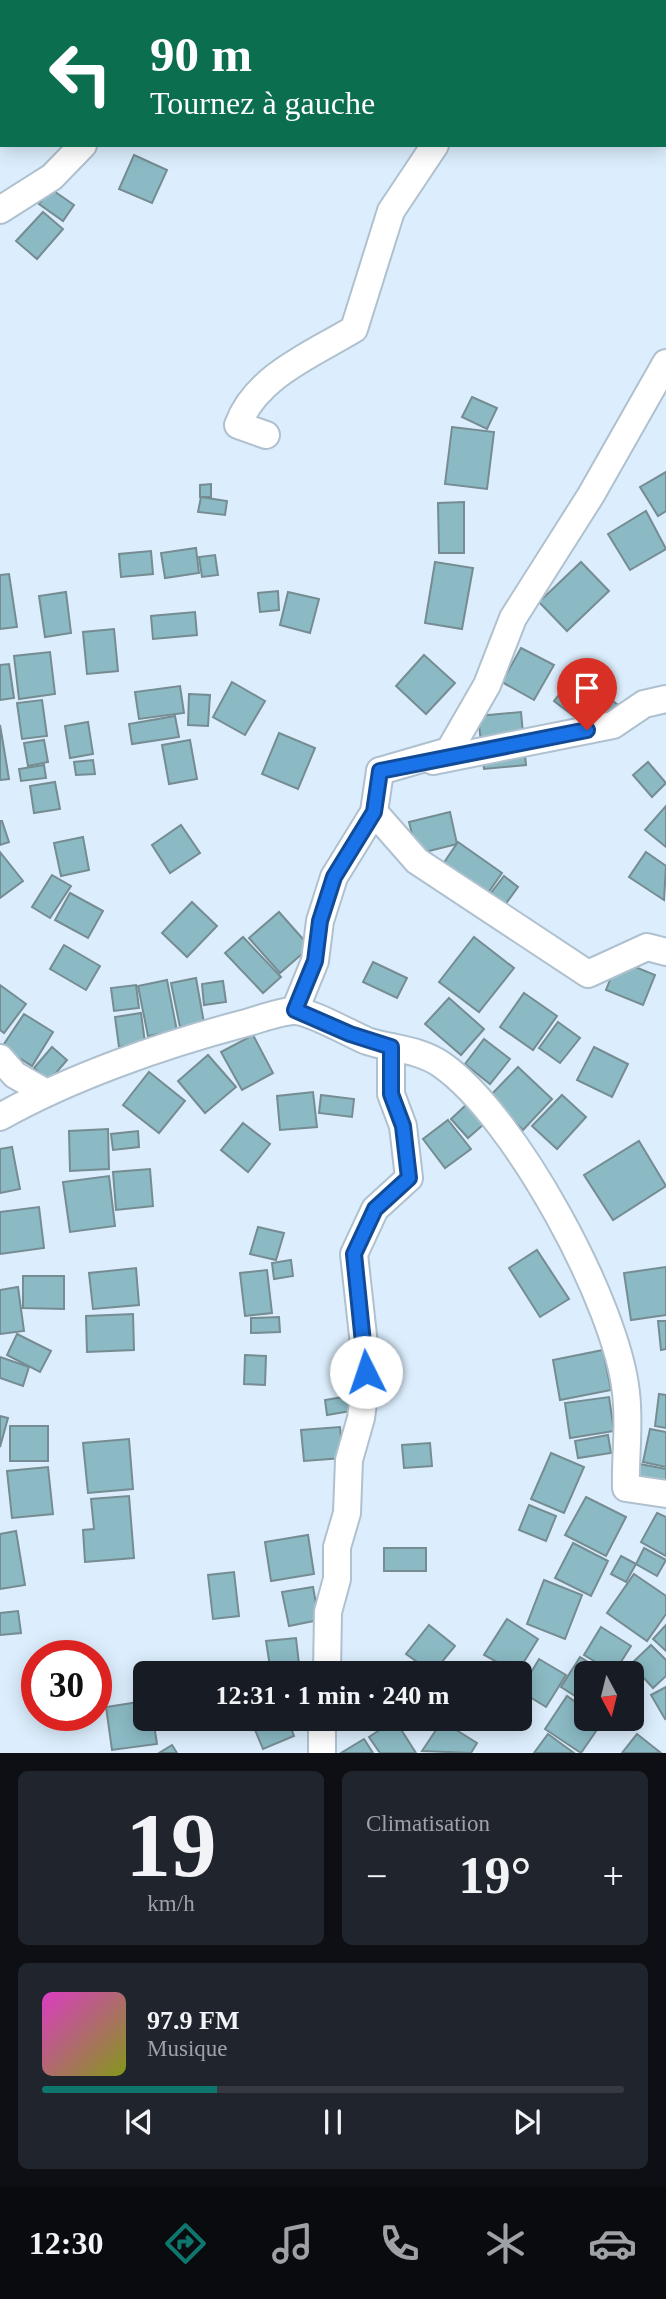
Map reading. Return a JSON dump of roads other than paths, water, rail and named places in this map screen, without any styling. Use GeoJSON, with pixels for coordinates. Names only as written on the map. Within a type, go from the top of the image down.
{"type":"FeatureCollection","features":[{"type":"Feature","properties":{"kind":"street"},"geometry":{"type":"LineString","coordinates":[[0,210],[52,177],[81,147]]}},
{"type":"Feature","properties":{"kind":"street"},"geometry":{"type":"LineString","coordinates":[[266,435],[238,425],[245,408],[271,379],[354,329],[391,211],[434,147]]}},
{"type":"Feature","properties":{"kind":"street"},"geometry":{"type":"LineString","coordinates":[[380,771],[449,751],[487,685],[513,618],[591,495],[666,363]]}},
{"type":"Feature","properties":{"kind":"street"},"geometry":{"type":"LineString","coordinates":[[380,771],[612,725],[644,704],[666,699]]}},
{"type":"Feature","properties":{"kind":"street"},"geometry":{"type":"LineString","coordinates":[[295,1010],[315,961],[320,921],[334,877],[374,812],[380,771]]}},
{"type":"Feature","properties":{"kind":"street"},"geometry":{"type":"LineString","coordinates":[[374,812],[417,861],[588,974],[647,947],[666,952]]}},
{"type":"Feature","properties":{"kind":"street"},"geometry":{"type":"LineString","coordinates":[[0,1117],[45,1092],[213,1032],[295,1010],[350,1034],[421,1054],[441,1064],[488,1110],[542,1185],[572,1239],[611,1333],[626,1391],[626,1488],[666,1494]]}},
{"type":"Feature","properties":{"kind":"street"},"geometry":{"type":"LineString","coordinates":[[327,1661],[328,1612],[337,1579],[337,1547],[347,1513],[349,1460],[361,1418],[366,1372],[354,1254],[375,1209],[409,1178],[403,1126],[391,1094],[391,1047]]}},
{"type":"Feature","properties":{"kind":"street"},"geometry":{"type":"LineString","coordinates":[[0,1058],[15,1075],[45,1092]]}},
{"type":"Feature","properties":{"kind":"street"},"geometry":{"type":"LineString","coordinates":[[322,1731],[322,1753]]}}]}
